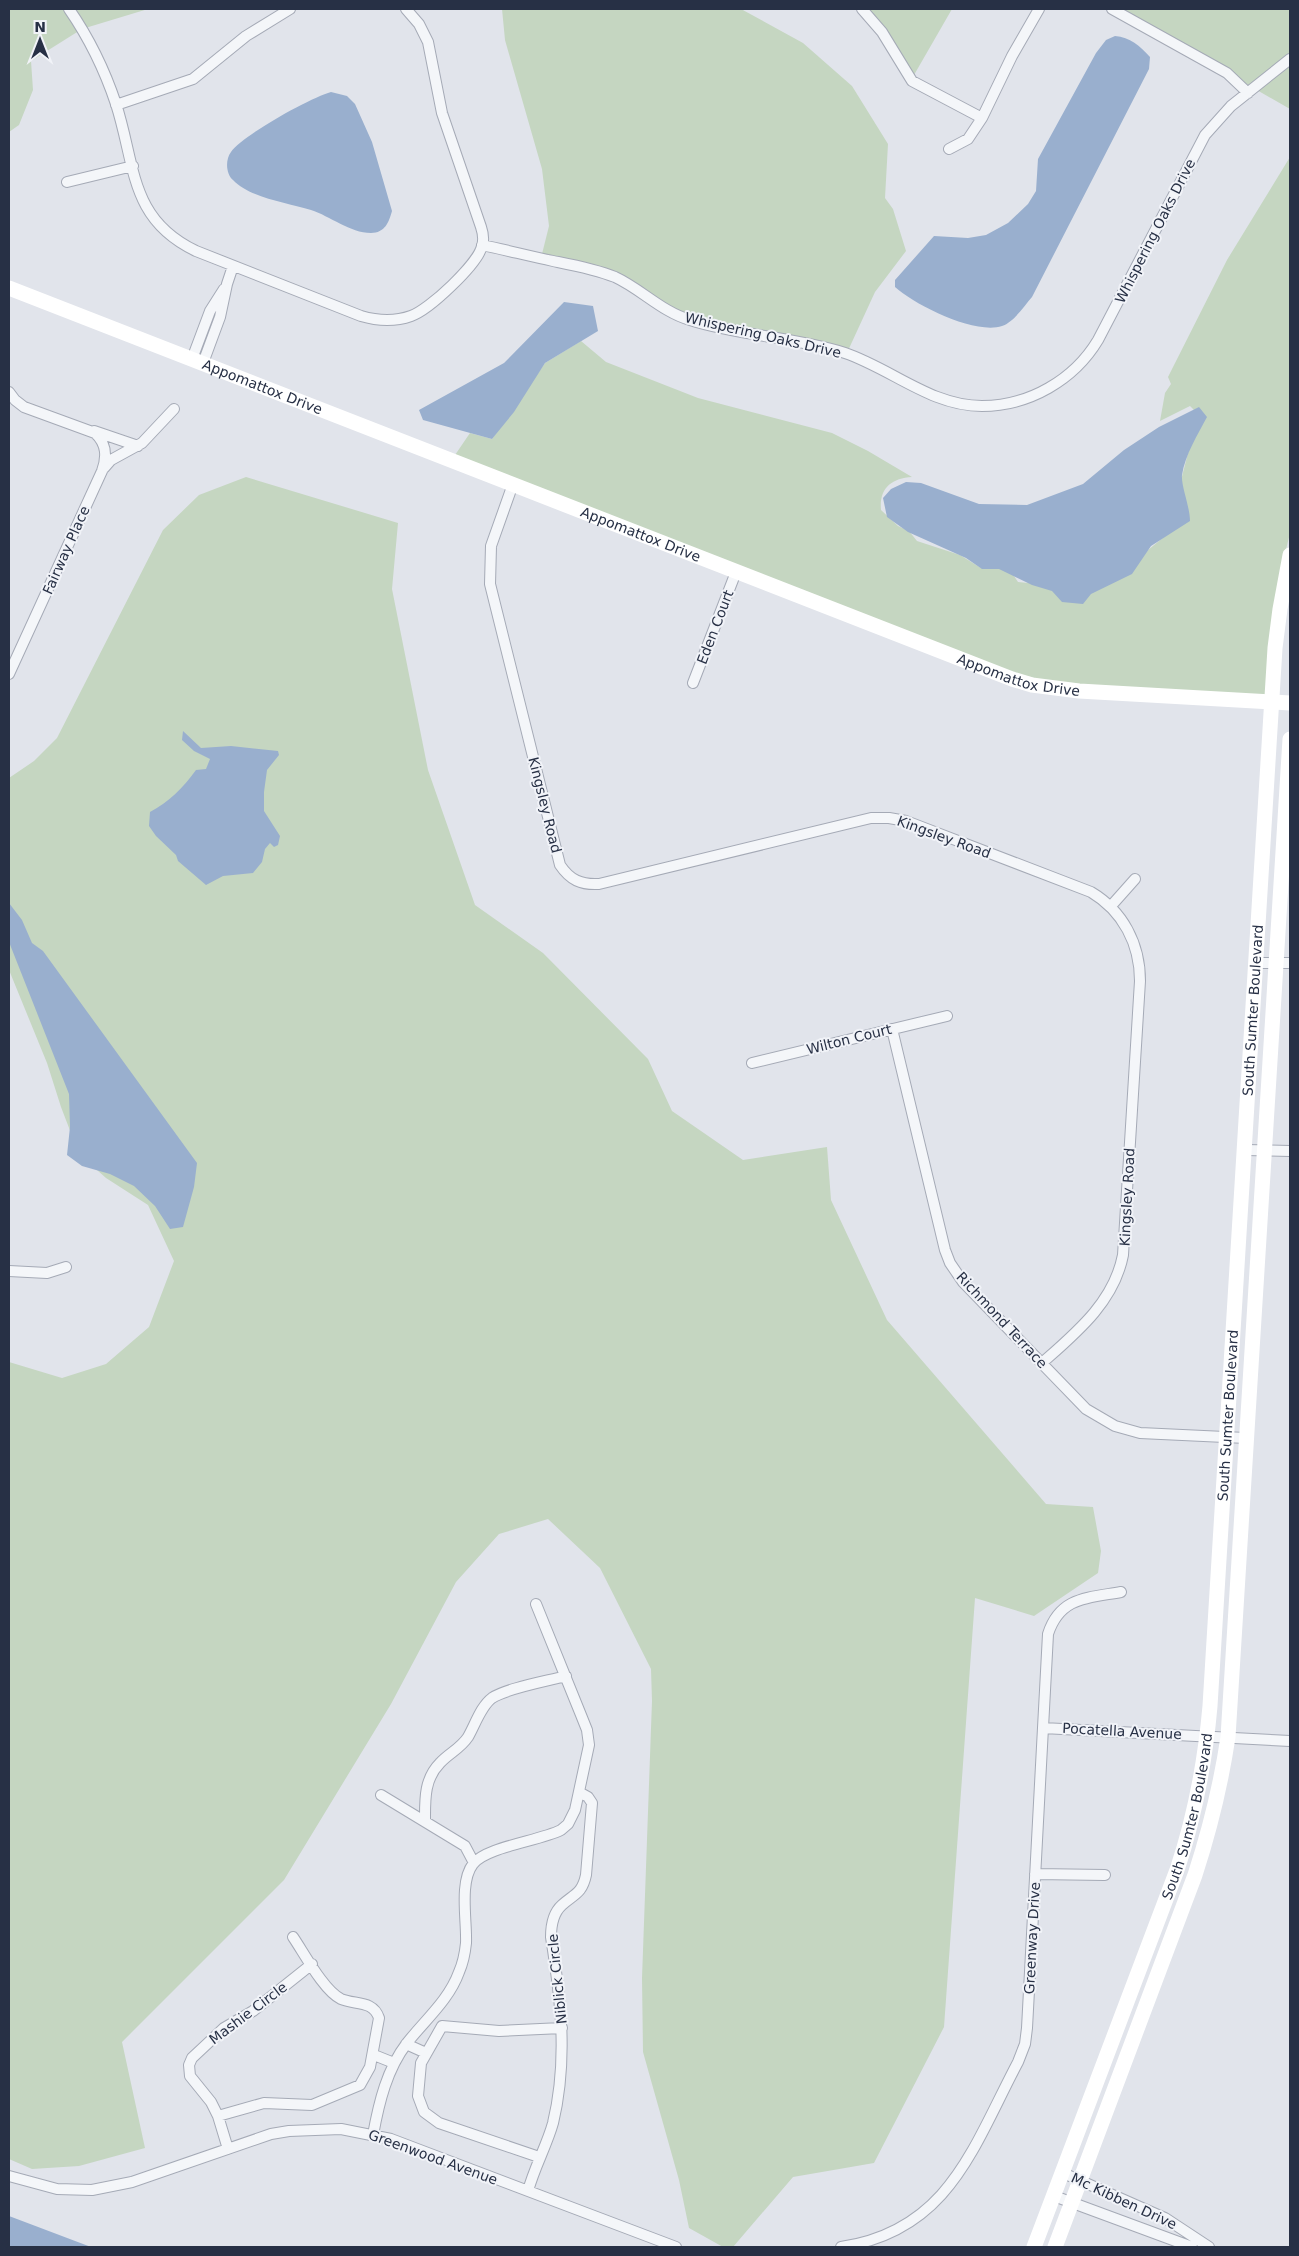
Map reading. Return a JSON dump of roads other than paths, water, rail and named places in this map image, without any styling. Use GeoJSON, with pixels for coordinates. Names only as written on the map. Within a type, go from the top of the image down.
{"type":"FeatureCollection","features":[{"type":"Feature","properties":{"kind":"main road","name":"Appomattox Drive"},"geometry":{"type":"LineString","coordinates":[[9,288],[736,572],[1032,685],[1079,691],[1290,703]]}},
{"type":"Feature","properties":{"kind":"main road","name":"South Sumter Boulevard"},"geometry":{"type":"LineString","coordinates":[[1034,2247],[1188,1836],[1204,1768],[1227,1437],[1277,629],[1290,555]]}},
{"type":"Feature","properties":{"kind":"main road","name":"South Sumter Boulevard"},"geometry":{"type":"LineString","coordinates":[[1055,2247],[1201,1858],[1216,1806],[1228,1737],[1265,1151],[1283,963],[1290,739]]}},
{"type":"Feature","properties":{"kind":"street"},"geometry":{"type":"LineString","coordinates":[[69,9],[99,63],[116,104],[143,201],[158,226],[182,244],[234,266],[361,316],[393,320],[411,316],[432,304],[475,260],[482,245],[481,226],[442,113],[428,42],[419,24],[406,9]]}},
{"type":"Feature","properties":{"kind":"street"},"geometry":{"type":"LineString","coordinates":[[116,104],[198,76],[246,36],[290,9]]}},
{"type":"Feature","properties":{"kind":"street"},"geometry":{"type":"LineString","coordinates":[[862,9],[882,32],[912,82],[982,118]]}},
{"type":"Feature","properties":{"kind":"street"},"geometry":{"type":"LineString","coordinates":[[949,149],[968,140],[982,118],[1012,56],[1039,9]]}},
{"type":"Feature","properties":{"kind":"street"},"geometry":{"type":"LineString","coordinates":[[1112,9],[1227,73],[1248,93]]}},
{"type":"Feature","properties":{"kind":"street","name":"Whispering Oaks Drive"},"geometry":{"type":"LineString","coordinates":[[482,245],[605,273],[623,281],[668,311],[690,320],[844,353],[869,362],[911,386],[942,399],[972,406],[1008,403],[1050,388],[1071,373],[1085,359],[1107,323],[1198,145],[1217,119],[1290,59]]}},
{"type":"Feature","properties":{"kind":"street"},"geometry":{"type":"LineString","coordinates":[[67,182],[133,166]]}},
{"type":"Feature","properties":{"kind":"street"},"geometry":{"type":"LineString","coordinates":[[197,361],[210,311],[227,284],[234,266]]}},
{"type":"Feature","properties":{"kind":"street"},"geometry":{"type":"LineString","coordinates":[[9,392],[14,400],[24,407],[138,446]]}},
{"type":"Feature","properties":{"kind":"street"},"geometry":{"type":"LineString","coordinates":[[102,471],[111,460],[138,446],[174,409]]}},
{"type":"Feature","properties":{"kind":"street","name":"Fairway Place"},"geometry":{"type":"LineString","coordinates":[[9,674],[102,471],[106,457],[104,447],[99,437],[89,429]]}},
{"type":"Feature","properties":{"kind":"street","name":"Kingsley Road"},"geometry":{"type":"LineString","coordinates":[[512,484],[491,546],[490,584],[560,865],[571,879],[588,885],[599,884],[871,818],[889,818],[906,820],[1080,887],[1102,898],[1111,906],[1124,924],[1133,941],[1140,970],[1123,1255],[1117,1280],[1104,1302],[1042,1363]]}},
{"type":"Feature","properties":{"kind":"street","name":"Eden Court"},"geometry":{"type":"LineString","coordinates":[[693,683],[736,572]]}},
{"type":"Feature","properties":{"kind":"street"},"geometry":{"type":"LineString","coordinates":[[1111,906],[1135,879]]}},
{"type":"Feature","properties":{"kind":"street"},"geometry":{"type":"LineString","coordinates":[[1255,963],[1283,963]]}},
{"type":"Feature","properties":{"kind":"street","name":"Wilton Court"},"geometry":{"type":"LineString","coordinates":[[752,1063],[947,1016]]}},
{"type":"Feature","properties":{"kind":"street","name":"Richmond Terrace"},"geometry":{"type":"LineString","coordinates":[[892,1029],[950,1263],[963,1282],[1086,1409],[1115,1426],[1140,1433],[1246,1438]]}},
{"type":"Feature","properties":{"kind":"street"},"geometry":{"type":"LineString","coordinates":[[1244,1150],[1290,1151]]}},
{"type":"Feature","properties":{"kind":"street"},"geometry":{"type":"LineString","coordinates":[[9,1271],[32,1274],[66,1267]]}},
{"type":"Feature","properties":{"kind":"street","name":"Greenway Drive"},"geometry":{"type":"LineString","coordinates":[[841,2247],[878,2239],[898,2230],[917,2219],[941,2197],[962,2169],[1018,2062],[1025,2044],[1027,2028],[1047,1640],[1051,1624],[1061,1611],[1077,1600],[1120,1592]]}},
{"type":"Feature","properties":{"kind":"street"},"geometry":{"type":"LineString","coordinates":[[373,2135],[384,2089],[394,2063],[406,2044],[448,1994],[458,1977],[465,1949],[466,1880],[474,1863],[486,1854],[561,1830],[573,1816],[588,1753],[587,1730],[536,1604]]}},
{"type":"Feature","properties":{"kind":"street"},"geometry":{"type":"LineString","coordinates":[[425,1821],[426,1788],[434,1770],[440,1762],[456,1751],[464,1742],[487,1703],[500,1694],[566,1676]]}},
{"type":"Feature","properties":{"kind":"street","name":"Pocatella Avenue"},"geometry":{"type":"LineString","coordinates":[[1043,1728],[1207,1735],[1290,1741]]}},
{"type":"Feature","properties":{"kind":"street","name":"Niblick Circle"},"geometry":{"type":"LineString","coordinates":[[528,2191],[539,2156],[553,2124],[560,2076],[562,2028],[560,1992],[551,1938],[551,1927],[560,1908],[575,1896],[584,1883],[586,1875],[592,1803],[588,1797],[579,1792]]}},
{"type":"Feature","properties":{"kind":"street"},"geometry":{"type":"LineString","coordinates":[[381,1796],[465,1846],[474,1863]]}},
{"type":"Feature","properties":{"kind":"street"},"geometry":{"type":"LineString","coordinates":[[1035,1874],[1105,1875]]}},
{"type":"Feature","properties":{"kind":"street"},"geometry":{"type":"LineString","coordinates":[[218,2116],[264,2103],[305,2105],[319,2102],[360,2085],[370,2068],[379,2018],[377,2012],[369,2005],[341,1999],[335,1995],[328,1988],[293,1937]]}},
{"type":"Feature","properties":{"kind":"street","name":"Mashie Circle"},"geometry":{"type":"LineString","coordinates":[[228,2149],[218,2116],[211,2102],[190,2076],[189,2065],[192,2058],[224,2028],[254,2011],[312,1964]]}},
{"type":"Feature","properties":{"kind":"street"},"geometry":{"type":"LineString","coordinates":[[539,2156],[440,2123],[424,2112],[418,2096],[421,2063],[442,2026],[499,2031],[562,2028]]}},
{"type":"Feature","properties":{"kind":"street"},"geometry":{"type":"LineString","coordinates":[[406,2044],[426,2053]]}},
{"type":"Feature","properties":{"kind":"street"},"geometry":{"type":"LineString","coordinates":[[374,2054],[394,2063]]}},
{"type":"Feature","properties":{"kind":"street","name":"Greenwood Avenue"},"geometry":{"type":"LineString","coordinates":[[9,2176],[57,2190],[101,2189],[132,2182],[271,2134],[304,2129],[342,2128],[391,2139],[676,2247]]}},
{"type":"Feature","properties":{"kind":"street","name":"Mc Kibben Drive"},"geometry":{"type":"LineString","coordinates":[[1063,2173],[1164,2218],[1209,2247]]}},
{"type":"Feature","properties":{"kind":"street","name":"Mc Kibben Drive"},"geometry":{"type":"LineString","coordinates":[[1054,2196],[1192,2247]]}},
{"type":"Feature","properties":{"kind":"water"},"geometry":{"type":"Polygon","coordinates":[[[1115,36],[1130,40],[1142,49],[1150,57],[1149,69],[1032,297],[1019,313],[1002,326],[990,328],[977,326],[946,317],[931,310],[895,287],[895,280],[934,236],[968,238],[986,235],[1008,223],[1028,204],[1036,191],[1038,159],[1096,53],[1106,40],[1115,36]]]}},
{"type":"Feature","properties":{"kind":"water"},"geometry":{"type":"Polygon","coordinates":[[[331,92],[347,96],[355,104],[372,142],[392,211],[386,226],[376,233],[355,230],[311,210],[259,196],[240,186],[228,171],[229,155],[249,136],[293,109],[331,92]]]}},
{"type":"Feature","properties":{"kind":"water"},"geometry":{"type":"Polygon","coordinates":[[[564,302],[593,306],[598,331],[545,363],[514,412],[492,439],[423,420],[419,410],[504,363],[564,302]]]}},
{"type":"Feature","properties":{"kind":"water"},"geometry":{"type":"Polygon","coordinates":[[[1199,407],[1207,417],[1189,452],[1182,475],[1190,521],[1151,546],[1132,574],[1091,594],[1083,604],[1062,602],[1052,591],[1032,585],[999,569],[982,569],[966,558],[908,532],[887,517],[883,498],[891,489],[906,482],[921,483],[979,504],[1027,505],[1083,484],[1124,450],[1159,427],[1199,407]]]}},
{"type":"Feature","properties":{"kind":"water"},"geometry":{"type":"Polygon","coordinates":[[[183,731],[201,748],[231,746],[278,751],[279,755],[267,770],[264,811],[280,836],[278,845],[274,847],[270,843],[265,849],[262,862],[253,873],[223,876],[206,885],[178,861],[176,855],[156,836],[149,826],[150,812],[175,794],[196,770],[206,769],[210,759],[194,751],[182,740],[183,731]]]}},
{"type":"Feature","properties":{"kind":"water"},"geometry":{"type":"Polygon","coordinates":[[[9,903],[22,920],[32,943],[43,951],[197,1163],[194,1187],[183,1227],[170,1229],[155,1206],[134,1186],[110,1174],[82,1166],[67,1155],[70,1127],[69,1094],[9,942],[9,903]]]}},
{"type":"Feature","properties":{"kind":"water"},"geometry":{"type":"Polygon","coordinates":[[[9,2216],[91,2247],[9,2247],[9,2216]]]}}]}
